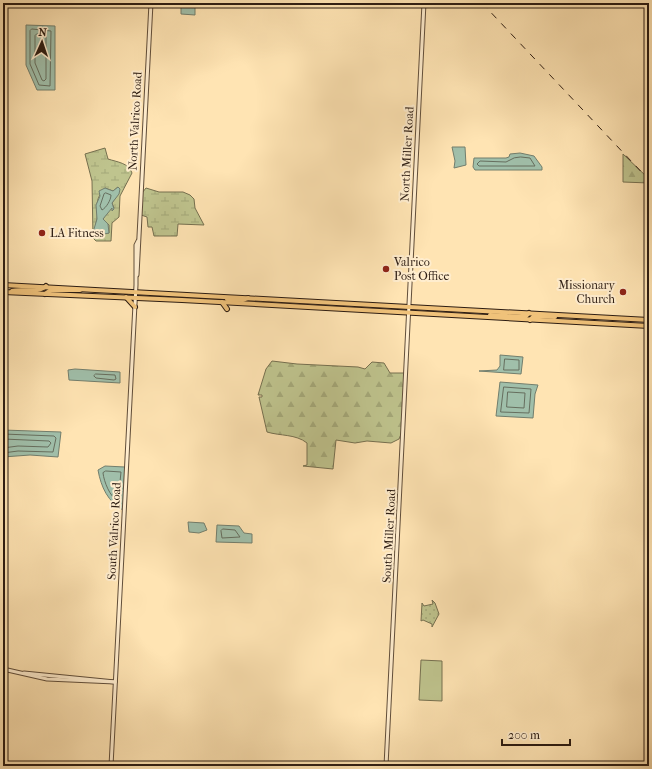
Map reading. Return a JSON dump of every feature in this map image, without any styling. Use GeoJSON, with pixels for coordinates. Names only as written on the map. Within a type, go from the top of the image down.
{"type":"FeatureCollection","features":[{"type":"Feature","properties":{"kind":"highway"},"geometry":{"type":"LineString","coordinates":[[3,285],[84,288],[649,320]]}},
{"type":"Feature","properties":{"kind":"highway"},"geometry":{"type":"LineString","coordinates":[[5,292],[18,289],[40,290],[46,286]]}},
{"type":"Feature","properties":{"kind":"highway"},"geometry":{"type":"LineString","coordinates":[[45,294],[51,290],[72,291],[84,288]]}},
{"type":"Feature","properties":{"kind":"highway"},"geometry":{"type":"LineString","coordinates":[[5,292],[221,302],[649,326]]}},
{"type":"Feature","properties":{"kind":"highway"},"geometry":{"type":"LineString","coordinates":[[125,297],[135,307]]}},
{"type":"Feature","properties":{"kind":"highway"},"geometry":{"type":"LineString","coordinates":[[227,299],[243,300],[250,297]]}},
{"type":"Feature","properties":{"kind":"highway"},"geometry":{"type":"LineString","coordinates":[[221,302],[227,309]]}},
{"type":"Feature","properties":{"kind":"highway"},"geometry":{"type":"LineString","coordinates":[[331,302],[331,309]]}},
{"type":"Feature","properties":{"kind":"highway"},"geometry":{"type":"LineString","coordinates":[[484,317],[495,315],[525,317],[529,313]]}},
{"type":"Feature","properties":{"kind":"highway"},"geometry":{"type":"LineString","coordinates":[[530,320],[534,316],[573,316]]}},
{"type":"Feature","properties":{"kind":"street","name":"North Valrico Road"},"geometry":{"type":"LineString","coordinates":[[136,298],[150,3]]}},
{"type":"Feature","properties":{"kind":"street","name":"North Miller Road"},"geometry":{"type":"LineString","coordinates":[[408,306],[424,3]]}},
{"type":"Feature","properties":{"kind":"street","name":"South Valrico Road"},"geometry":{"type":"LineString","coordinates":[[111,766],[136,298]]}},
{"type":"Feature","properties":{"kind":"street","name":"South Miller Road"},"geometry":{"type":"LineString","coordinates":[[386,766],[407,368],[408,306]]}},
{"type":"Feature","properties":{"kind":"street"},"geometry":{"type":"LineString","coordinates":[[3,669],[18,673],[115,682]]}},
{"type":"Feature","properties":{"kind":"green space"},"geometry":{"type":"Polygon","coordinates":[[[105,148],[108,159],[125,165],[132,173],[120,196],[119,217],[112,223],[111,241],[96,241],[93,238],[92,181],[85,154],[105,148]],[[118,187],[113,191],[105,188],[101,193],[97,204],[96,231],[100,233],[109,233],[109,225],[103,219],[109,209],[114,208],[112,203],[117,195],[118,187]]]}},
{"type":"Feature","properties":{"kind":"green space"},"geometry":{"type":"Polygon","coordinates":[[[623,154],[649,179],[649,183],[623,182],[623,154]]]}},
{"type":"Feature","properties":{"kind":"green space"},"geometry":{"type":"Polygon","coordinates":[[[146,188],[159,192],[183,192],[190,195],[194,199],[195,208],[204,225],[178,224],[177,236],[154,236],[152,227],[148,227],[147,217],[141,215],[142,193],[146,188]]]}},
{"type":"Feature","properties":{"kind":"green space"},"geometry":{"type":"Polygon","coordinates":[[[272,361],[297,364],[358,367],[365,369],[372,362],[384,363],[390,373],[405,373],[402,432],[399,439],[391,443],[367,441],[355,443],[336,440],[333,469],[303,466],[307,465],[307,443],[298,438],[267,432],[259,397],[262,397],[262,395],[258,395],[266,369],[272,361]]]}},
{"type":"Feature","properties":{"kind":"green space"},"geometry":{"type":"Polygon","coordinates":[[[432,600],[435,603],[439,614],[432,627],[432,624],[423,620],[421,621],[422,603],[424,606],[433,604],[432,600]]]}},
{"type":"Feature","properties":{"kind":"green space"},"geometry":{"type":"Polygon","coordinates":[[[421,660],[442,661],[442,701],[419,700],[421,660]]]}},
{"type":"Feature","properties":{"kind":"water"},"geometry":{"type":"Polygon","coordinates":[[[181,3],[189,3],[195,6],[195,15],[181,14],[181,3]]]}},
{"type":"Feature","properties":{"kind":"water"},"geometry":{"type":"Polygon","coordinates":[[[26,25],[55,26],[55,90],[37,90],[26,65],[26,25]]]}},
{"type":"Feature","properties":{"kind":"water"},"geometry":{"type":"Polygon","coordinates":[[[452,147],[465,147],[466,165],[454,168],[455,161],[452,147]]]}},
{"type":"Feature","properties":{"kind":"water"},"geometry":{"type":"Polygon","coordinates":[[[520,153],[534,156],[542,167],[542,170],[475,170],[473,167],[474,158],[506,158],[509,157],[510,154],[520,153]]]}},
{"type":"Feature","properties":{"kind":"water"},"geometry":{"type":"Polygon","coordinates":[[[118,187],[120,189],[119,194],[112,203],[114,209],[112,211],[112,208],[103,219],[108,224],[109,233],[100,235],[94,229],[97,219],[96,205],[100,196],[99,191],[105,188],[113,191],[118,187]]]}},
{"type":"Feature","properties":{"kind":"water"},"geometry":{"type":"Polygon","coordinates":[[[500,355],[523,357],[521,374],[479,371],[497,370],[500,366],[500,355]]]}},
{"type":"Feature","properties":{"kind":"water"},"geometry":{"type":"Polygon","coordinates":[[[75,369],[120,372],[120,383],[69,380],[68,370],[75,369]]]}},
{"type":"Feature","properties":{"kind":"water"},"geometry":{"type":"Polygon","coordinates":[[[500,382],[538,385],[535,394],[533,418],[496,416],[500,382]]]}},
{"type":"Feature","properties":{"kind":"water"},"geometry":{"type":"Polygon","coordinates":[[[3,430],[61,432],[58,457],[30,455],[3,457],[3,430]]]}},
{"type":"Feature","properties":{"kind":"water"},"geometry":{"type":"Polygon","coordinates":[[[105,466],[125,467],[123,510],[113,503],[103,488],[98,470],[105,466]]]}},
{"type":"Feature","properties":{"kind":"water"},"geometry":{"type":"Polygon","coordinates":[[[188,522],[204,523],[207,530],[199,533],[189,532],[188,522]]]}},
{"type":"Feature","properties":{"kind":"water"},"geometry":{"type":"Polygon","coordinates":[[[217,525],[239,526],[244,533],[252,534],[252,543],[216,542],[217,525]]]}},
{"type":"Feature","properties":{"kind":"railway"},"geometry":{"type":"LineString","coordinates":[[482,3],[649,180]]}},
{"type":"Feature","properties":{"kind":"place","name":"LA Fitness"},"geometry":{"type":"Point","coordinates":[42,233]}},
{"type":"Feature","properties":{"kind":"place","name":"Valrico Post Office"},"geometry":{"type":"Point","coordinates":[386,269]}},
{"type":"Feature","properties":{"kind":"place","name":"Missionary Church"},"geometry":{"type":"Point","coordinates":[623,292]}}]}
